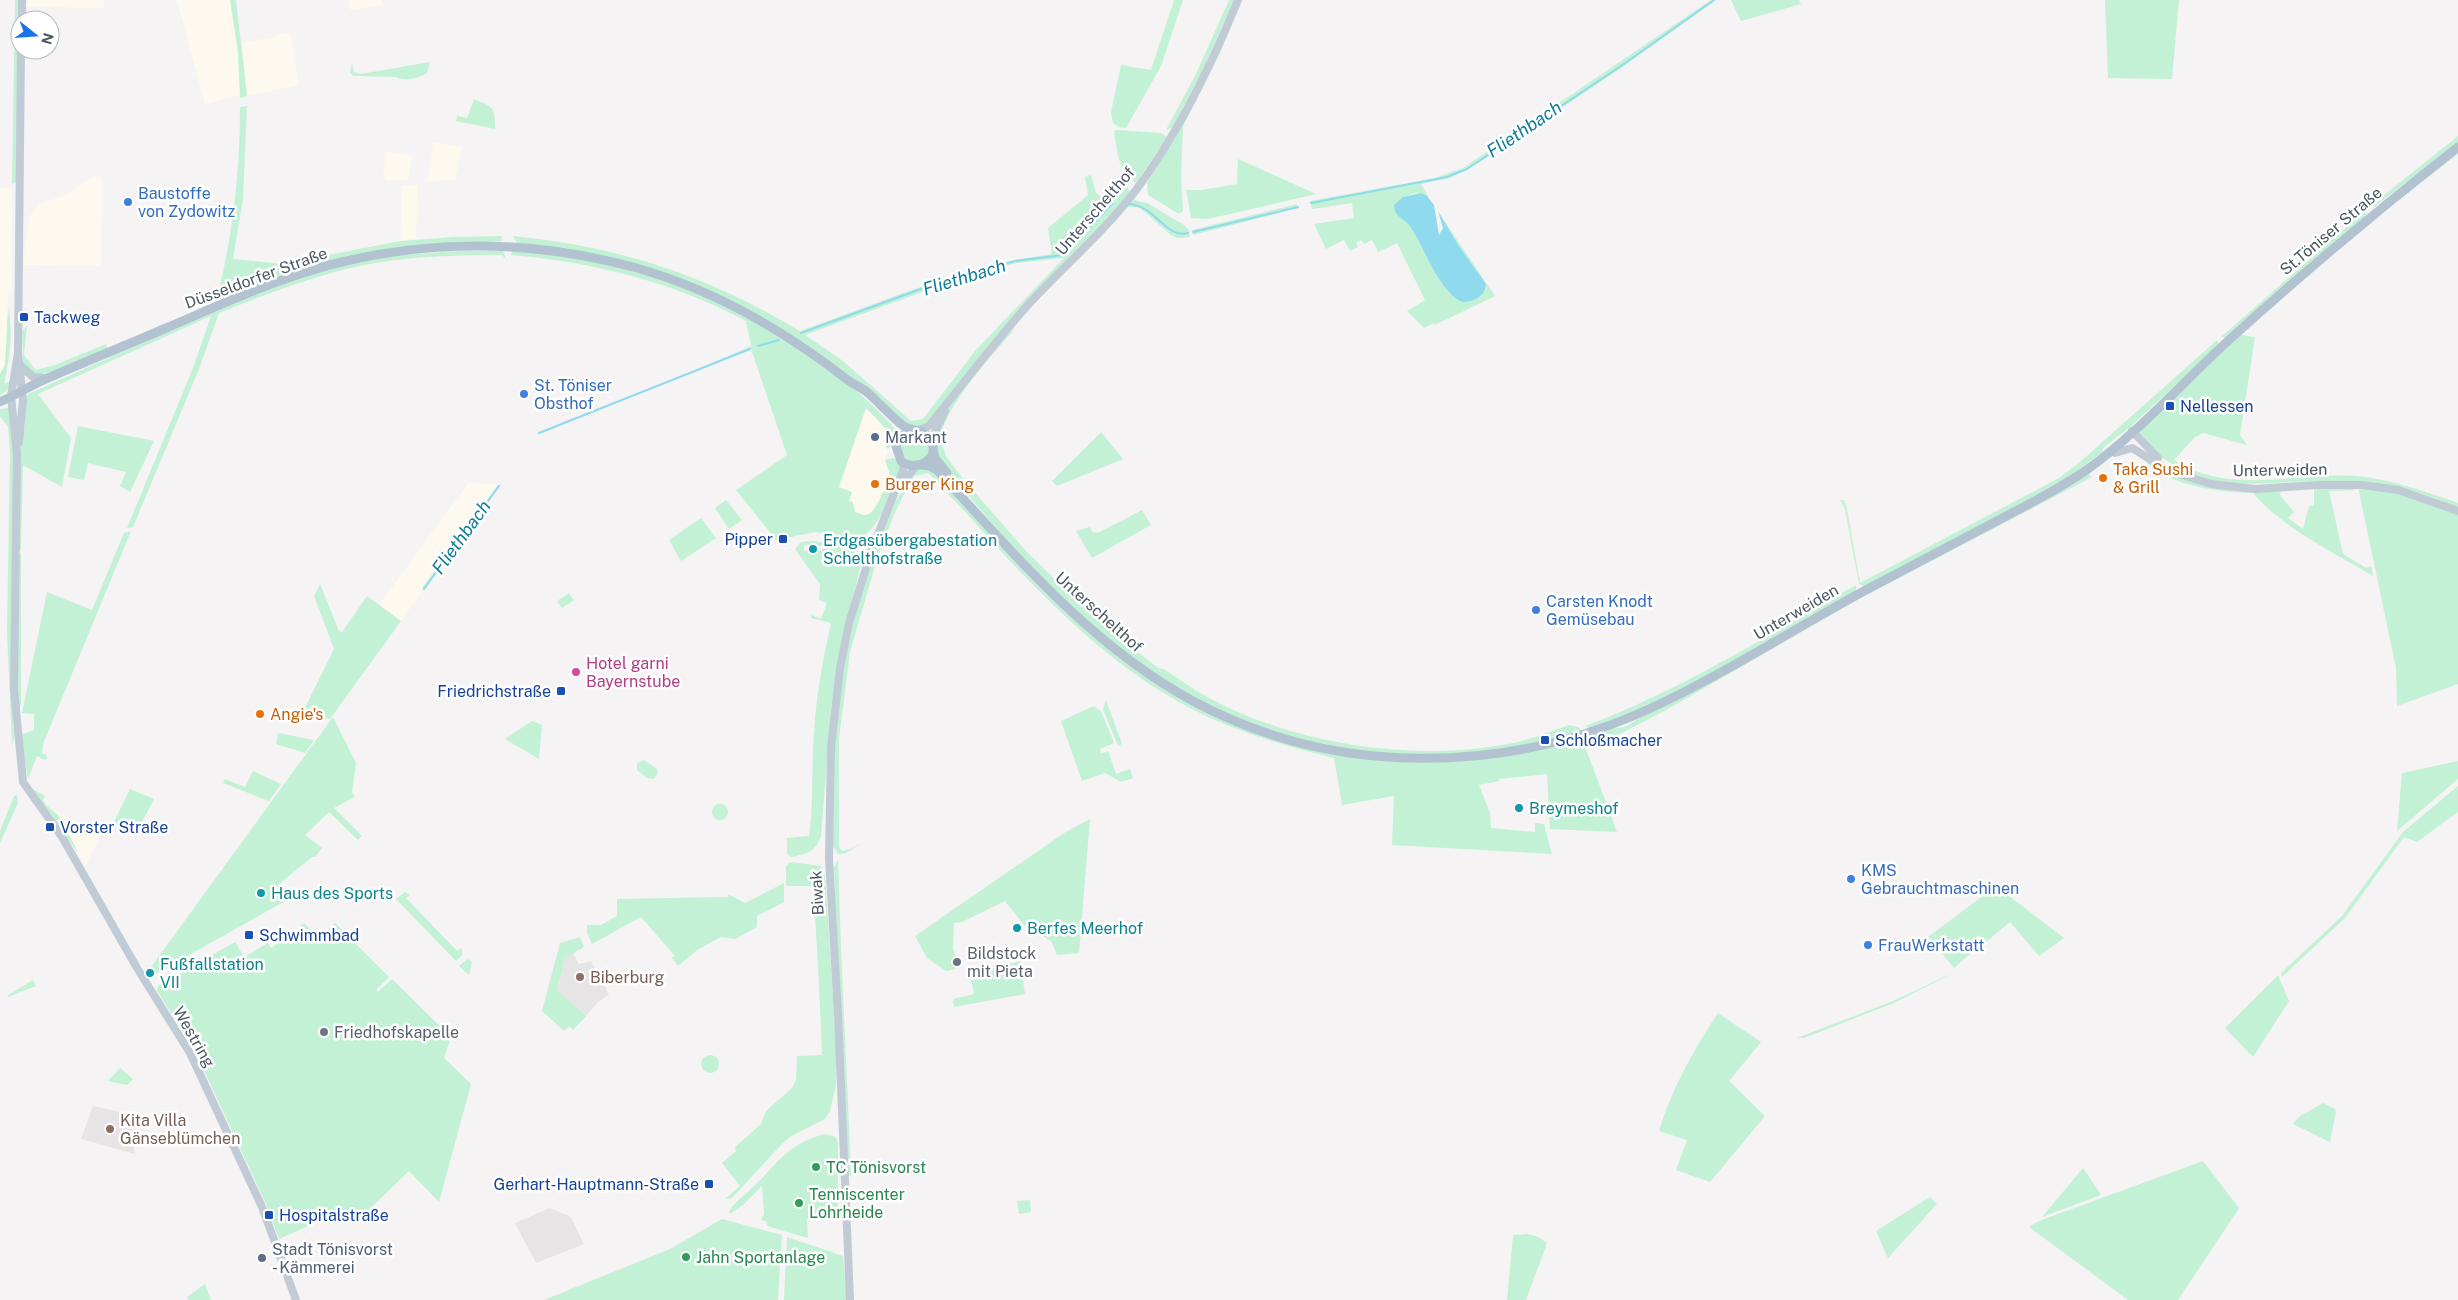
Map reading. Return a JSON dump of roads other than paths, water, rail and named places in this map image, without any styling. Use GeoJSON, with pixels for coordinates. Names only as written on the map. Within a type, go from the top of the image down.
{"type":"FeatureCollection","features":[{"type":"Feature","properties":{"kind":"main road","name":"St.Töniser Straße"},"geometry":{"type":"LineString","coordinates":[[2227,342],[2358,226],[2458,147]]}},
{"type":"Feature","properties":{"kind":"main road","name":"Düsseldorfer Straße"},"geometry":{"type":"LineString","coordinates":[[0,402],[48,378],[230,300],[311,271],[346,261],[397,252],[477,246],[535,249],[595,258],[636,268],[684,285],[727,303],[780,331],[853,383]]}},
{"type":"Feature","properties":{"kind":"main road","name":"Unterweiden"},"geometry":{"type":"LineString","coordinates":[[1479,757],[1546,746],[1571,739],[1618,722],[1670,699],[1860,593],[2043,497],[2083,472],[2110,451],[2227,342]]}},
{"type":"Feature","properties":{"kind":"main road"},"geometry":{"type":"LineString","coordinates":[[853,383],[865,390],[904,427],[927,435],[932,447],[929,459],[919,466],[903,463],[896,452],[901,436],[898,429],[861,394],[853,383]]}},
{"type":"Feature","properties":{"kind":"main road"},"geometry":{"type":"LineString","coordinates":[[901,436],[916,430]]}},
{"type":"Feature","properties":{"kind":"main road","name":"Unterschelthof"},"geometry":{"type":"LineString","coordinates":[[932,447],[938,462],[998,535]]}},
{"type":"Feature","properties":{"kind":"main road","name":"Unterschelthof"},"geometry":{"type":"LineString","coordinates":[[919,466],[935,468],[1042,581],[1100,637],[1133,662],[1194,701],[1253,728],[1294,741],[1339,751],[1420,759],[1479,757]]}},
{"type":"Feature","properties":{"kind":"street","name":"Unterschelthof"},"geometry":{"type":"LineString","coordinates":[[916,430],[929,426],[1023,311],[1107,225],[1136,190],[1182,117],[1213,56],[1238,0]]}},
{"type":"Feature","properties":{"kind":"street"},"geometry":{"type":"LineString","coordinates":[[17,454],[11,396],[18,353],[21,60]]}},
{"type":"Feature","properties":{"kind":"street"},"geometry":{"type":"LineString","coordinates":[[17,454],[23,422],[23,390],[18,353]]}},
{"type":"Feature","properties":{"kind":"street"},"geometry":{"type":"LineString","coordinates":[[21,366],[33,378],[48,378]]}},
{"type":"Feature","properties":{"kind":"street","name":"Unterschelthof"},"geometry":{"type":"LineString","coordinates":[[932,447],[936,429],[955,393]]}},
{"type":"Feature","properties":{"kind":"street","name":"Unterweiden"},"geometry":{"type":"LineString","coordinates":[[2130,433],[2138,450],[2162,466],[2206,483],[2236,488],[2359,484],[2398,490],[2458,511]]}},
{"type":"Feature","properties":{"kind":"street","name":"Unterweiden"},"geometry":{"type":"LineString","coordinates":[[2130,433],[2177,473]]}},
{"type":"Feature","properties":{"kind":"street"},"geometry":{"type":"LineString","coordinates":[[2110,451],[2115,453],[2126,448],[2138,450]]}},
{"type":"Feature","properties":{"kind":"street","name":"Westring"},"geometry":{"type":"LineString","coordinates":[[17,454],[14,618],[16,720],[23,782],[62,837],[127,951],[190,1053],[262,1207],[296,1300]]}},
{"type":"Feature","properties":{"kind":"street","name":"Biwak"},"geometry":{"type":"LineString","coordinates":[[850,1300],[829,858],[831,747],[837,684],[849,623],[871,552],[903,471],[903,463]]}},
{"type":"Feature","properties":{"kind":"street","name":"Biwak"},"geometry":{"type":"LineString","coordinates":[[895,494],[919,466]]}},
{"type":"Feature","properties":{"kind":"water"},"geometry":{"type":"Polygon","coordinates":[[[1421,193],[1427,196],[1434,205],[1439,235],[1443,228],[1438,211],[1459,246],[1486,284],[1484,292],[1471,301],[1463,302],[1455,298],[1447,290],[1440,281],[1410,226],[1396,213],[1394,205],[1403,197],[1421,193]]]}},
{"type":"Feature","properties":{"kind":"waterway","name":"Fliethbach"},"geometry":{"type":"LineString","coordinates":[[1311,203],[1447,177],[1467,169],[1621,66],[1714,0]]}},
{"type":"Feature","properties":{"kind":"waterway","name":"Fliethbach"},"geometry":{"type":"LineString","coordinates":[[801,333],[929,286],[1015,261],[1063,255],[1112,204]]}},
{"type":"Feature","properties":{"kind":"waterway","name":"Fliethbach"},"geometry":{"type":"LineString","coordinates":[[1129,204],[1147,210],[1173,231],[1180,234],[1188,233]]}},
{"type":"Feature","properties":{"kind":"waterway","name":"Fliethbach"},"geometry":{"type":"LineString","coordinates":[[1193,232],[1298,207]]}},
{"type":"Feature","properties":{"kind":"waterway","name":"Fliethbach"},"geometry":{"type":"LineString","coordinates":[[758,346],[779,340]]}},
{"type":"Feature","properties":{"kind":"waterway","name":"Fliethbach"},"geometry":{"type":"LineString","coordinates":[[539,433],[750,349]]}},
{"type":"Feature","properties":{"kind":"waterway","name":"Fliethbach"},"geometry":{"type":"LineString","coordinates":[[424,589],[499,486]]}},
{"type":"Feature","properties":{"kind":"place","name":"Baustoffe von Zydowitz"},"geometry":{"type":"Point","coordinates":[128,202]}},
{"type":"Feature","properties":{"kind":"place","name":"Tackweg"},"geometry":{"type":"Point","coordinates":[24,317]}},
{"type":"Feature","properties":{"kind":"place","name":"St. Töniser Obsthof"},"geometry":{"type":"Point","coordinates":[524,394]}},
{"type":"Feature","properties":{"kind":"place","name":"Nellessen"},"geometry":{"type":"Point","coordinates":[2170,406]}},
{"type":"Feature","properties":{"kind":"place","name":"Markant"},"geometry":{"type":"Point","coordinates":[875,437]}},
{"type":"Feature","properties":{"kind":"place","name":"Taka Sushi & Grill"},"geometry":{"type":"Point","coordinates":[2103,478]}},
{"type":"Feature","properties":{"kind":"place","name":"Burger King"},"geometry":{"type":"Point","coordinates":[875,484]}},
{"type":"Feature","properties":{"kind":"place","name":"Pipper"},"geometry":{"type":"Point","coordinates":[783,539]}},
{"type":"Feature","properties":{"kind":"place","name":"Erdgasübergabestation Schelthofstraße"},"geometry":{"type":"Point","coordinates":[813,549]}},
{"type":"Feature","properties":{"kind":"place","name":"Carsten Knodt Gemüsebau"},"geometry":{"type":"Point","coordinates":[1536,610]}},
{"type":"Feature","properties":{"kind":"place","name":"Hotel garni Bayernstube"},"geometry":{"type":"Point","coordinates":[576,672]}},
{"type":"Feature","properties":{"kind":"place","name":"Friedrichstraße"},"geometry":{"type":"Point","coordinates":[561,691]}},
{"type":"Feature","properties":{"kind":"place","name":"Angie's"},"geometry":{"type":"Point","coordinates":[260,714]}},
{"type":"Feature","properties":{"kind":"place","name":"Schloßmacher"},"geometry":{"type":"Point","coordinates":[1545,740]}},
{"type":"Feature","properties":{"kind":"place","name":"Breymeshof"},"geometry":{"type":"Point","coordinates":[1519,808]}},
{"type":"Feature","properties":{"kind":"place","name":"Vorster Straße"},"geometry":{"type":"Point","coordinates":[50,827]}},
{"type":"Feature","properties":{"kind":"place","name":"KMS Gebrauchtmaschinen"},"geometry":{"type":"Point","coordinates":[1851,879]}},
{"type":"Feature","properties":{"kind":"place","name":"Haus des Sports"},"geometry":{"type":"Point","coordinates":[261,893]}},
{"type":"Feature","properties":{"kind":"place","name":"Berfes Meerhof"},"geometry":{"type":"Point","coordinates":[1017,928]}},
{"type":"Feature","properties":{"kind":"place","name":"Schwimmbad"},"geometry":{"type":"Point","coordinates":[249,935]}},
{"type":"Feature","properties":{"kind":"place","name":"FrauWerkstatt"},"geometry":{"type":"Point","coordinates":[1868,945]}},
{"type":"Feature","properties":{"kind":"place","name":"Bildstock mit Pieta"},"geometry":{"type":"Point","coordinates":[957,962]}},
{"type":"Feature","properties":{"kind":"place","name":"Fußfallstation VII"},"geometry":{"type":"Point","coordinates":[150,973]}},
{"type":"Feature","properties":{"kind":"place","name":"Biberburg"},"geometry":{"type":"Point","coordinates":[580,977]}},
{"type":"Feature","properties":{"kind":"place","name":"Friedhofskapelle"},"geometry":{"type":"Point","coordinates":[324,1032]}},
{"type":"Feature","properties":{"kind":"place","name":"Kita Villa Gänseblümchen"},"geometry":{"type":"Point","coordinates":[110,1129]}},
{"type":"Feature","properties":{"kind":"place","name":"TC Tönisvorst"},"geometry":{"type":"Point","coordinates":[816,1167]}},
{"type":"Feature","properties":{"kind":"place","name":"Gerhart-Hauptmann-Straße"},"geometry":{"type":"Point","coordinates":[709,1184]}},
{"type":"Feature","properties":{"kind":"place","name":"Tenniscenter Lohrheide"},"geometry":{"type":"Point","coordinates":[799,1203]}},
{"type":"Feature","properties":{"kind":"place","name":"Hospitalstraße"},"geometry":{"type":"Point","coordinates":[269,1215]}},
{"type":"Feature","properties":{"kind":"place","name":"Jahn Sportanlage"},"geometry":{"type":"Point","coordinates":[686,1257]}},
{"type":"Feature","properties":{"kind":"place","name":"Stadt Tönisvorst - Kämmerei"},"geometry":{"type":"Point","coordinates":[262,1258]}}]}
